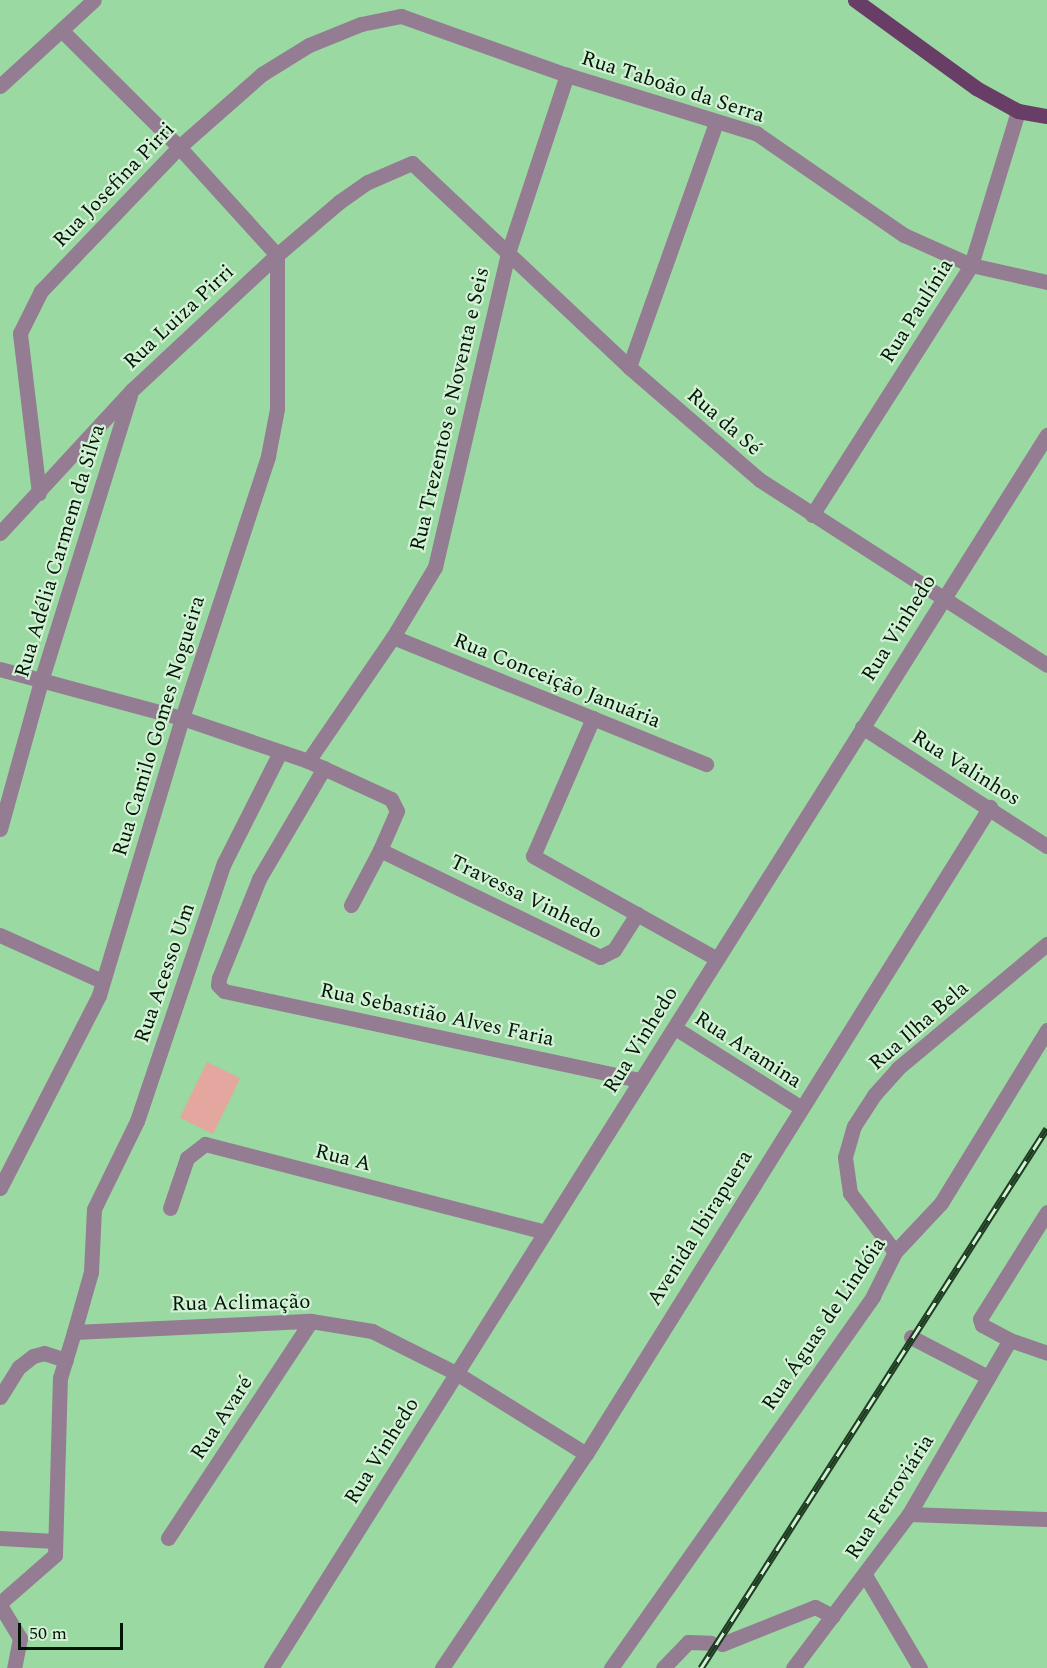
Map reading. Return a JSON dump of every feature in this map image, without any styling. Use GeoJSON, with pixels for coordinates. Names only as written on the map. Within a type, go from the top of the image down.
{"type":"FeatureCollection","features":[{"type":"Feature","properties":{"kind":"main road"},"geometry":{"type":"LineString","coordinates":[[855,0],[976,88],[1018,111],[1047,116]]}},
{"type":"Feature","properties":{"kind":"street"},"geometry":{"type":"LineString","coordinates":[[0,86],[94,0]]}},
{"type":"Feature","properties":{"kind":"street","name":"Rua Taboão da Serra"},"geometry":{"type":"LineString","coordinates":[[401,16],[567,75],[756,133],[904,235],[971,265],[1047,282]]}},
{"type":"Feature","properties":{"kind":"street","name":"Rua Josefina Pirri"},"geometry":{"type":"LineString","coordinates":[[39,493],[20,333],[41,291],[179,147],[262,74],[309,45],[361,24],[401,16]]}},
{"type":"Feature","properties":{"kind":"street"},"geometry":{"type":"LineString","coordinates":[[61,30],[179,147],[277,255]]}},
{"type":"Feature","properties":{"kind":"street","name":"Rua Trezentos e Noventa e Seis"},"geometry":{"type":"LineString","coordinates":[[308,761],[393,637],[435,567],[508,253],[567,75]]}},
{"type":"Feature","properties":{"kind":"street","name":"Rua Paulínia"},"geometry":{"type":"LineString","coordinates":[[812,515],[971,265],[1018,111]]}},
{"type":"Feature","properties":{"kind":"street"},"geometry":{"type":"LineString","coordinates":[[629,368],[716,122]]}},
{"type":"Feature","properties":{"kind":"street","name":"Rua da Sé"},"geometry":{"type":"LineString","coordinates":[[412,163],[629,368],[760,480],[1047,664]]}},
{"type":"Feature","properties":{"kind":"street","name":"Rua Luiza Pirri"},"geometry":{"type":"LineString","coordinates":[[0,533],[132,390],[277,255],[339,202],[368,182],[412,163]]}},
{"type":"Feature","properties":{"kind":"street","name":"Rua Camilo Gomes Nogueira"},"geometry":{"type":"LineString","coordinates":[[0,1188],[99,995],[182,718],[268,456],[275,421],[277,255]]}},
{"type":"Feature","properties":{"kind":"street","name":"Rua Adélia Carmem da Silva"},"geometry":{"type":"LineString","coordinates":[[0,829],[41,681],[132,390]]}},
{"type":"Feature","properties":{"kind":"street","name":"Rua Vinhedo"},"geometry":{"type":"LineString","coordinates":[[271,1668],[640,1080],[675,1028],[941,598],[1047,435]]}},
{"type":"Feature","properties":{"kind":"street","name":"Rua Conceição Januária"},"geometry":{"type":"LineString","coordinates":[[393,637],[706,764]]}},
{"type":"Feature","properties":{"kind":"street"},"geometry":{"type":"LineString","coordinates":[[0,669],[182,718],[308,761],[396,803],[397,811],[380,850],[351,905]]}},
{"type":"Feature","properties":{"kind":"street"},"geometry":{"type":"LineString","coordinates":[[593,718],[532,852],[534,858],[717,959]]}},
{"type":"Feature","properties":{"kind":"street","name":"Rua Valinhos"},"geometry":{"type":"LineString","coordinates":[[862,727],[990,807],[1047,846]]}},
{"type":"Feature","properties":{"kind":"street","name":"Rua Acesso Um"},"geometry":{"type":"LineString","coordinates":[[74,1332],[91,1272],[94,1209],[137,1121],[224,863],[280,752]]}},
{"type":"Feature","properties":{"kind":"street","name":"Rua Sebastião Alves Faria"},"geometry":{"type":"LineString","coordinates":[[324,768],[259,879],[219,978],[219,985],[224,991],[640,1080]]}},
{"type":"Feature","properties":{"kind":"street","name":"Avenida Ibirapuera"},"geometry":{"type":"LineString","coordinates":[[442,1668],[586,1454],[800,1107],[990,807]]}},
{"type":"Feature","properties":{"kind":"street","name":"Travessa Vinhedo"},"geometry":{"type":"LineString","coordinates":[[380,850],[600,957],[614,950],[637,914]]}},
{"type":"Feature","properties":{"kind":"street"},"geometry":{"type":"LineString","coordinates":[[0,935],[102,981]]}},
{"type":"Feature","properties":{"kind":"street","name":"Rua Ilha Bela"},"geometry":{"type":"LineString","coordinates":[[895,1252],[850,1194],[844,1157],[854,1126],[874,1095],[898,1068],[1047,944]]}},
{"type":"Feature","properties":{"kind":"street","name":"Rua Aramina"},"geometry":{"type":"LineString","coordinates":[[675,1028],[800,1107]]}},
{"type":"Feature","properties":{"kind":"street","name":"Rua Águas de Lindóia"},"geometry":{"type":"LineString","coordinates":[[611,1668],[873,1296],[895,1252],[941,1203],[1047,1030]]}},
{"type":"Feature","properties":{"kind":"street","name":"Rua A"},"geometry":{"type":"LineString","coordinates":[[170,1208],[187,1158],[205,1144],[545,1232]]}},
{"type":"Feature","properties":{"kind":"street"},"geometry":{"type":"LineString","coordinates":[[1047,1212],[981,1314],[982,1325],[1010,1340],[1047,1353]]}},
{"type":"Feature","properties":{"kind":"street","name":"Rua Aclimação"},"geometry":{"type":"LineString","coordinates":[[74,1332],[311,1321],[372,1331],[456,1373],[586,1454]]}},
{"type":"Feature","properties":{"kind":"street","name":"Rua Avaré"},"geometry":{"type":"LineString","coordinates":[[168,1538],[311,1321]]}},
{"type":"Feature","properties":{"kind":"street"},"geometry":{"type":"LineString","coordinates":[[14,1668],[20,1638],[0,1604],[55,1555],[60,1378],[74,1332]]}},
{"type":"Feature","properties":{"kind":"street"},"geometry":{"type":"LineString","coordinates":[[911,1336],[988,1377]]}},
{"type":"Feature","properties":{"kind":"street","name":"Rua Ferroviária"},"geometry":{"type":"LineString","coordinates":[[793,1668],[909,1514],[1010,1340]]}},
{"type":"Feature","properties":{"kind":"street"},"geometry":{"type":"LineString","coordinates":[[0,1397],[20,1367],[33,1356],[44,1353],[66,1360]]}},
{"type":"Feature","properties":{"kind":"street"},"geometry":{"type":"LineString","coordinates":[[909,1514],[1047,1519]]}},
{"type":"Feature","properties":{"kind":"street"},"geometry":{"type":"LineString","coordinates":[[0,1538],[55,1541]]}},
{"type":"Feature","properties":{"kind":"street"},"geometry":{"type":"LineString","coordinates":[[865,1575],[920,1668]]}},
{"type":"Feature","properties":{"kind":"street"},"geometry":{"type":"LineString","coordinates":[[663,1668],[688,1642],[716,1643],[815,1607],[833,1616]]}},
{"type":"Feature","properties":{"kind":"shaded area"},"geometry":{"type":"Polygon","coordinates":[[[207,1062],[240,1078],[213,1134],[180,1118],[207,1062]]]}},
{"type":"Feature","properties":{"kind":"railway"},"geometry":{"type":"LineString","coordinates":[[701,1668],[1047,1128]]}}]}
